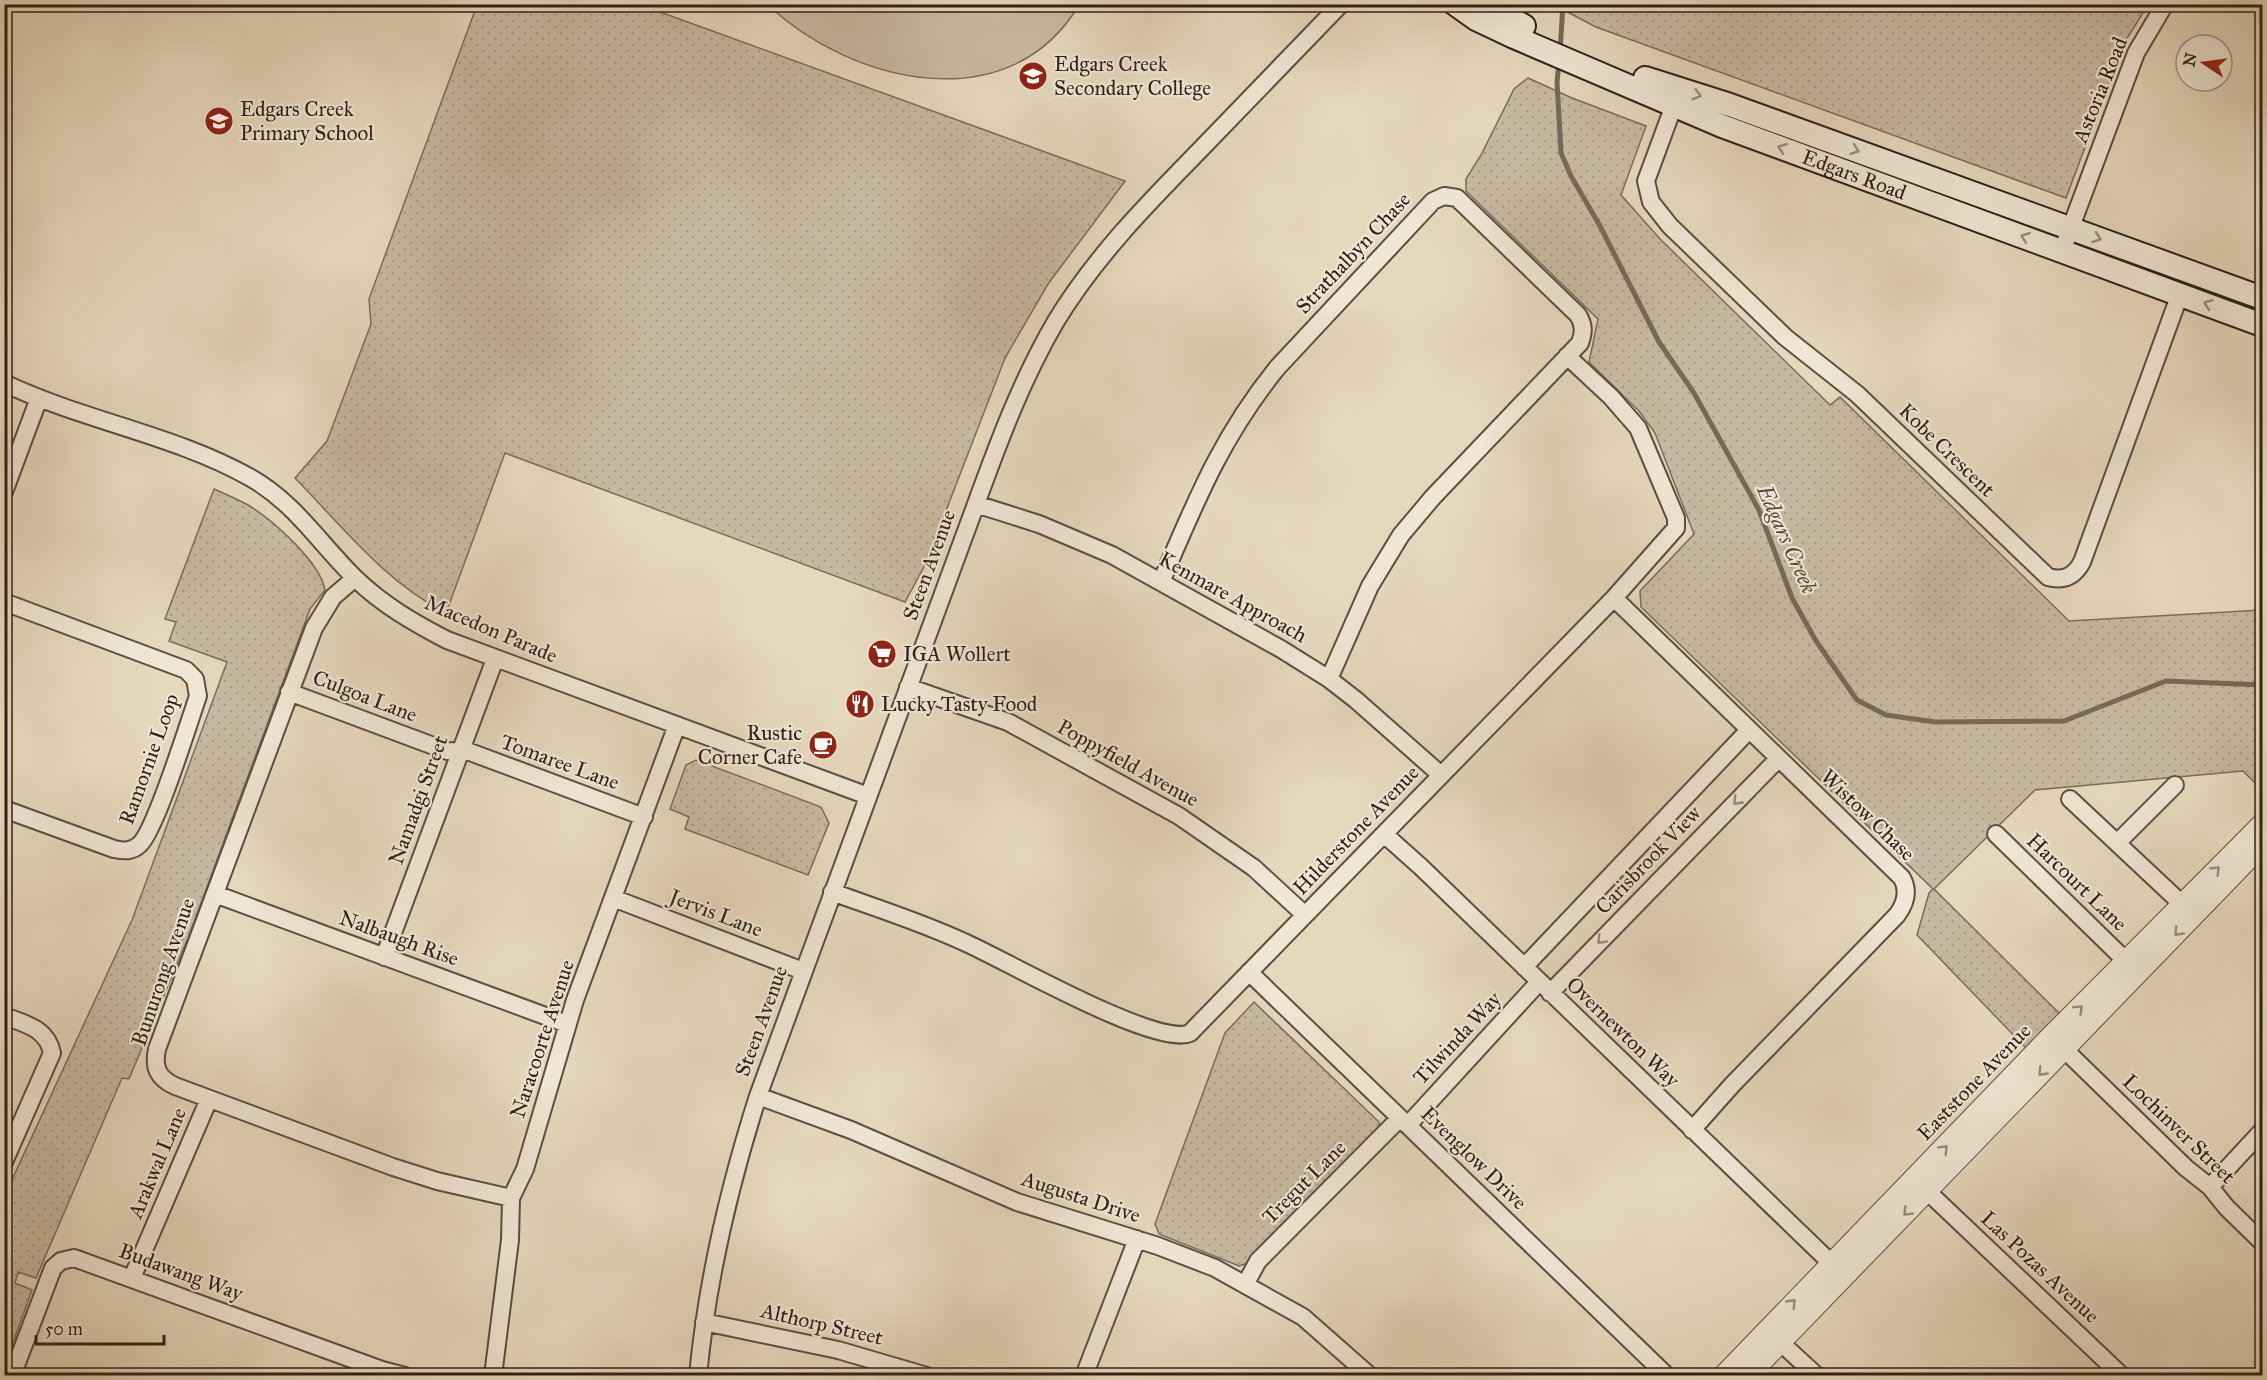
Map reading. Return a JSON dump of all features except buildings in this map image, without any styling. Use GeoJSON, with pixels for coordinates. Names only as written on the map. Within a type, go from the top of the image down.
{"type":"FeatureCollection","features":[{"type":"Feature","properties":{"kind":"main road","name":"Edgars Road"},"geometry":{"type":"LineString","coordinates":[[1455,4],[1476,19],[1514,29],[1722,126],[2262,325]]}},
{"type":"Feature","properties":{"kind":"main road","name":"Edgars Road"},"geometry":{"type":"LineString","coordinates":[[1486,4],[1514,29]]}},
{"type":"Feature","properties":{"kind":"main road","name":"Edgars Road"},"geometry":{"type":"LineString","coordinates":[[1603,69],[1730,105],[2262,298]]}},
{"type":"Feature","properties":{"kind":"street","name":"Steen Avenue"},"geometry":{"type":"LineString","coordinates":[[698,1376],[723,1220],[738,1159],[758,1096],[831,892],[1010,413],[1030,368],[1057,320],[1090,271],[1159,191],[1341,4]]}},
{"type":"Feature","properties":{"kind":"street","name":"Astoria Road"},"geometry":{"type":"LineString","coordinates":[[2062,251],[2136,53],[2166,4]]}},
{"type":"Feature","properties":{"kind":"street","name":"Kobe Crescent"},"geometry":{"type":"LineString","coordinates":[[1674,105],[1646,181],[1651,202],[1670,225],[1785,338],[1857,394],[2048,577],[2057,579],[2072,575],[2082,562],[2180,294]]}},
{"type":"Feature","properties":{"kind":"street","name":"Strathalbyn Chase"},"geometry":{"type":"LineString","coordinates":[[1161,582],[1209,470],[1255,395],[1318,322],[1438,198],[1450,196],[1462,202],[1578,315],[1583,328],[1583,336],[1568,356],[1433,498],[1401,535],[1371,586],[1329,679]]}},
{"type":"Feature","properties":{"kind":"street","name":"Hilderstone Avenue"},"geometry":{"type":"LineString","coordinates":[[831,892],[947,934],[1087,1002],[1169,1035],[1190,1033],[1614,598],[1676,528],[1676,518],[1638,429],[1611,397],[1568,356]]}},
{"type":"Feature","properties":{"kind":"street","name":"Macedon Parade"},"geometry":{"type":"LineString","coordinates":[[4,383],[39,398],[213,460],[251,478],[297,513],[355,578],[382,601],[411,622],[447,640],[868,796]]}},
{"type":"Feature","properties":{"kind":"street"},"geometry":{"type":"LineString","coordinates":[[4,492],[39,398]]}},
{"type":"Feature","properties":{"kind":"street","name":"Kenmare Approach"},"geometry":{"type":"LineString","coordinates":[[976,504],[1080,540],[1281,649],[1329,679],[1413,748],[1441,775]]}},
{"type":"Feature","properties":{"kind":"street","name":"Bunurong Avenue"},"geometry":{"type":"LineString","coordinates":[[355,578],[324,609],[289,692],[155,1059],[156,1071],[162,1079],[209,1100],[437,1181],[511,1198]]}},
{"type":"Feature","properties":{"kind":"street","name":"Wistow Chase"},"geometry":{"type":"LineString","coordinates":[[1614,598],[1902,878],[1906,888],[1905,898],[1897,915],[1732,1085],[1692,1130]]}},
{"type":"Feature","properties":{"kind":"street","name":"Ramornie Loop"},"geometry":{"type":"LineString","coordinates":[[4,603],[186,670],[195,679],[198,696],[150,826],[138,846],[127,851],[114,849],[4,809]]}},
{"type":"Feature","properties":{"kind":"street","name":"Namadgi Street"},"geometry":{"type":"LineString","coordinates":[[384,957],[495,659]]}},
{"type":"Feature","properties":{"kind":"street","name":"Poppyfield Avenue"},"geometry":{"type":"LineString","coordinates":[[908,687],[1008,722],[1179,816],[1254,868],[1305,915]]}},
{"type":"Feature","properties":{"kind":"street","name":"Culgoa Lane"},"geometry":{"type":"LineString","coordinates":[[289,692],[441,749],[460,752]]}},
{"type":"Feature","properties":{"kind":"street","name":"Naracoorte Avenue"},"geometry":{"type":"LineString","coordinates":[[494,1376],[510,1239],[511,1198],[525,1169],[567,1024],[677,725]]}},
{"type":"Feature","properties":{"kind":"street","name":"Carisbrook View"},"geometry":{"type":"LineString","coordinates":[[1524,967],[1749,730]]}},
{"type":"Feature","properties":{"kind":"street","name":"Tomaree Lane"},"geometry":{"type":"LineString","coordinates":[[460,752],[470,752],[644,817]]}},
{"type":"Feature","properties":{"kind":"street","name":"Carisbrook View"},"geometry":{"type":"LineString","coordinates":[[1544,988],[1778,759]]}},
{"type":"Feature","properties":{"kind":"street"},"geometry":{"type":"LineString","coordinates":[[2118,842],[2175,785]]}},
{"type":"Feature","properties":{"kind":"street"},"geometry":{"type":"LineString","coordinates":[[2070,799],[2182,904]]}},
{"type":"Feature","properties":{"kind":"street","name":"Eaststone Avenue"},"geometry":{"type":"LineString","coordinates":[[2133,968],[2182,904],[2262,824]]}},
{"type":"Feature","properties":{"kind":"street","name":"Overnewton Way"},"geometry":{"type":"LineString","coordinates":[[1384,834],[1837,1269]]}},
{"type":"Feature","properties":{"kind":"street","name":"Harcourt Lane"},"geometry":{"type":"LineString","coordinates":[[1996,834],[2133,968]]}},
{"type":"Feature","properties":{"kind":"street","name":"Eaststone Avenue"},"geometry":{"type":"LineString","coordinates":[[1723,1376],[1773,1336],[2058,1042],[2262,845]]}},
{"type":"Feature","properties":{"kind":"street","name":"Nalbaugh Rise"},"geometry":{"type":"LineString","coordinates":[[214,894],[567,1024]]}},
{"type":"Feature","properties":{"kind":"street","name":"Jervis Lane"},"geometry":{"type":"LineString","coordinates":[[613,898],[803,971]]}},
{"type":"Feature","properties":{"kind":"street","name":"Evenglow Drive"},"geometry":{"type":"LineString","coordinates":[[1249,972],[1667,1376]]}},
{"type":"Feature","properties":{"kind":"street","name":"Tilwinda Way"},"geometry":{"type":"LineString","coordinates":[[1404,1121],[1544,988]]}},
{"type":"Feature","properties":{"kind":"street"},"geometry":{"type":"LineString","coordinates":[[4,1017],[38,1029],[50,1043],[52,1053],[4,1162]]}},
{"type":"Feature","properties":{"kind":"street","name":"Lochinver Street"},"geometry":{"type":"LineString","coordinates":[[2058,1042],[2186,1168],[2210,1187],[2262,1242]]}},
{"type":"Feature","properties":{"kind":"street","name":"Augusta Drive"},"geometry":{"type":"LineString","coordinates":[[758,1096],[851,1130],[1006,1197],[1184,1255],[1246,1283],[1302,1317],[1370,1376]]}},
{"type":"Feature","properties":{"kind":"street","name":"Arakwal Lane"},"geometry":{"type":"LineString","coordinates":[[132,1278],[209,1100]]}},
{"type":"Feature","properties":{"kind":"street","name":"Tregut Lane"},"geometry":{"type":"LineString","coordinates":[[1246,1283],[1258,1261],[1404,1121]]}},
{"type":"Feature","properties":{"kind":"street"},"geometry":{"type":"LineString","coordinates":[[2210,1187],[2262,1131]]}},
{"type":"Feature","properties":{"kind":"street","name":"Las Pozas Avenue"},"geometry":{"type":"LineString","coordinates":[[1921,1185],[2122,1376]]}},
{"type":"Feature","properties":{"kind":"street"},"geometry":{"type":"LineString","coordinates":[[1084,1376],[1137,1239]]}},
{"type":"Feature","properties":{"kind":"street","name":"Budawang Way"},"geometry":{"type":"LineString","coordinates":[[12,1376],[53,1268],[61,1261],[79,1259],[382,1370],[405,1376]]}},
{"type":"Feature","properties":{"kind":"street","name":"Althorp Street"},"geometry":{"type":"LineString","coordinates":[[705,1322],[785,1337],[925,1375]]}},
{"type":"Feature","properties":{"kind":"street"},"geometry":{"type":"LineString","coordinates":[[1773,1336],[1817,1376]]}},
{"type":"Feature","properties":{"kind":"street","name":"Eaststone Avenue"},"geometry":{"type":"LineString","coordinates":[[1748,1376],[1773,1336]]}},
{"type":"Feature","properties":{"kind":"shaded area"},"geometry":{"type":"Polygon","coordinates":[[[2148,4],[2124,43],[2066,198],[1596,27],[1554,5],[2148,4]]]}},
{"type":"Feature","properties":{"kind":"shaded area"},"geometry":{"type":"Polygon","coordinates":[[[477,5],[641,5],[1125,181],[1048,284],[1005,358],[925,565],[905,602],[505,453],[446,613],[403,586],[347,534],[295,478],[327,441],[371,324],[369,299],[477,5]]]}},
{"type":"Feature","properties":{"kind":"shaded area"},"geometry":{"type":"Polygon","coordinates":[[[768,5],[1079,5],[1049,42],[1013,65],[972,77],[928,78],[884,70],[842,54],[802,32],[768,5]]]}},
{"type":"Feature","properties":{"kind":"shaded area"},"geometry":{"type":"Polygon","coordinates":[[[1528,78],[1572,98],[1646,126],[1621,195],[1661,240],[1830,405],[1840,397],[2069,621],[2262,610],[2262,790],[2243,771],[2035,790],[1934,889],[2061,1015],[2027,1049],[1917,935],[1929,893],[1933,889],[1641,607],[1640,591],[1694,534],[1655,433],[1639,411],[1589,362],[1598,319],[1466,191],[1466,179],[1481,155],[1514,89],[1528,78]]]}},
{"type":"Feature","properties":{"kind":"shaded area"},"geometry":{"type":"Polygon","coordinates":[[[214,489],[248,505],[282,531],[314,567],[325,590],[310,609],[188,938],[129,1079],[122,1078],[36,1278],[18,1272],[15,1283],[32,1290],[5,1365],[5,1195],[132,920],[227,662],[169,641],[176,622],[165,619],[214,489]]]}},
{"type":"Feature","properties":{"kind":"shaded area"},"geometry":{"type":"Polygon","coordinates":[[[696,760],[821,807],[829,823],[808,875],[685,829],[689,817],[670,809],[686,765],[696,760]]]}},
{"type":"Feature","properties":{"kind":"shaded area"},"geometry":{"type":"Polygon","coordinates":[[[1254,1002],[1379,1122],[1380,1128],[1248,1263],[1239,1266],[1159,1234],[1155,1224],[1225,1033],[1254,1002]]]}},
{"type":"Feature","properties":{"kind":"waterway","name":"Edgars Creek"},"geometry":{"type":"LineString","coordinates":[[1560,51],[1563,4]]}},
{"type":"Feature","properties":{"kind":"waterway","name":"Edgars Creek"},"geometry":{"type":"LineString","coordinates":[[1559,63],[1557,82],[1561,153],[1571,176],[1600,226],[1659,342],[1694,393],[1759,510],[1792,598],[1816,641],[1857,700],[1886,715],[1935,722],[2064,721],[2166,681],[2262,685]]}},
{"type":"Feature","properties":{"kind":"place","name":"Edgars Creek Secondary College"},"geometry":{"type":"Point","coordinates":[1033,76]}},
{"type":"Feature","properties":{"kind":"place","name":"Edgars Creek Primary School"},"geometry":{"type":"Point","coordinates":[219,121]}},
{"type":"Feature","properties":{"kind":"place","name":"IGA Wollert"},"geometry":{"type":"Point","coordinates":[882,654]}},
{"type":"Feature","properties":{"kind":"place","name":"Lucky Tasty Food"},"geometry":{"type":"Point","coordinates":[860,704]}},
{"type":"Feature","properties":{"kind":"place","name":"Rustic Corner Cafe"},"geometry":{"type":"Point","coordinates":[823,745]}}]}
